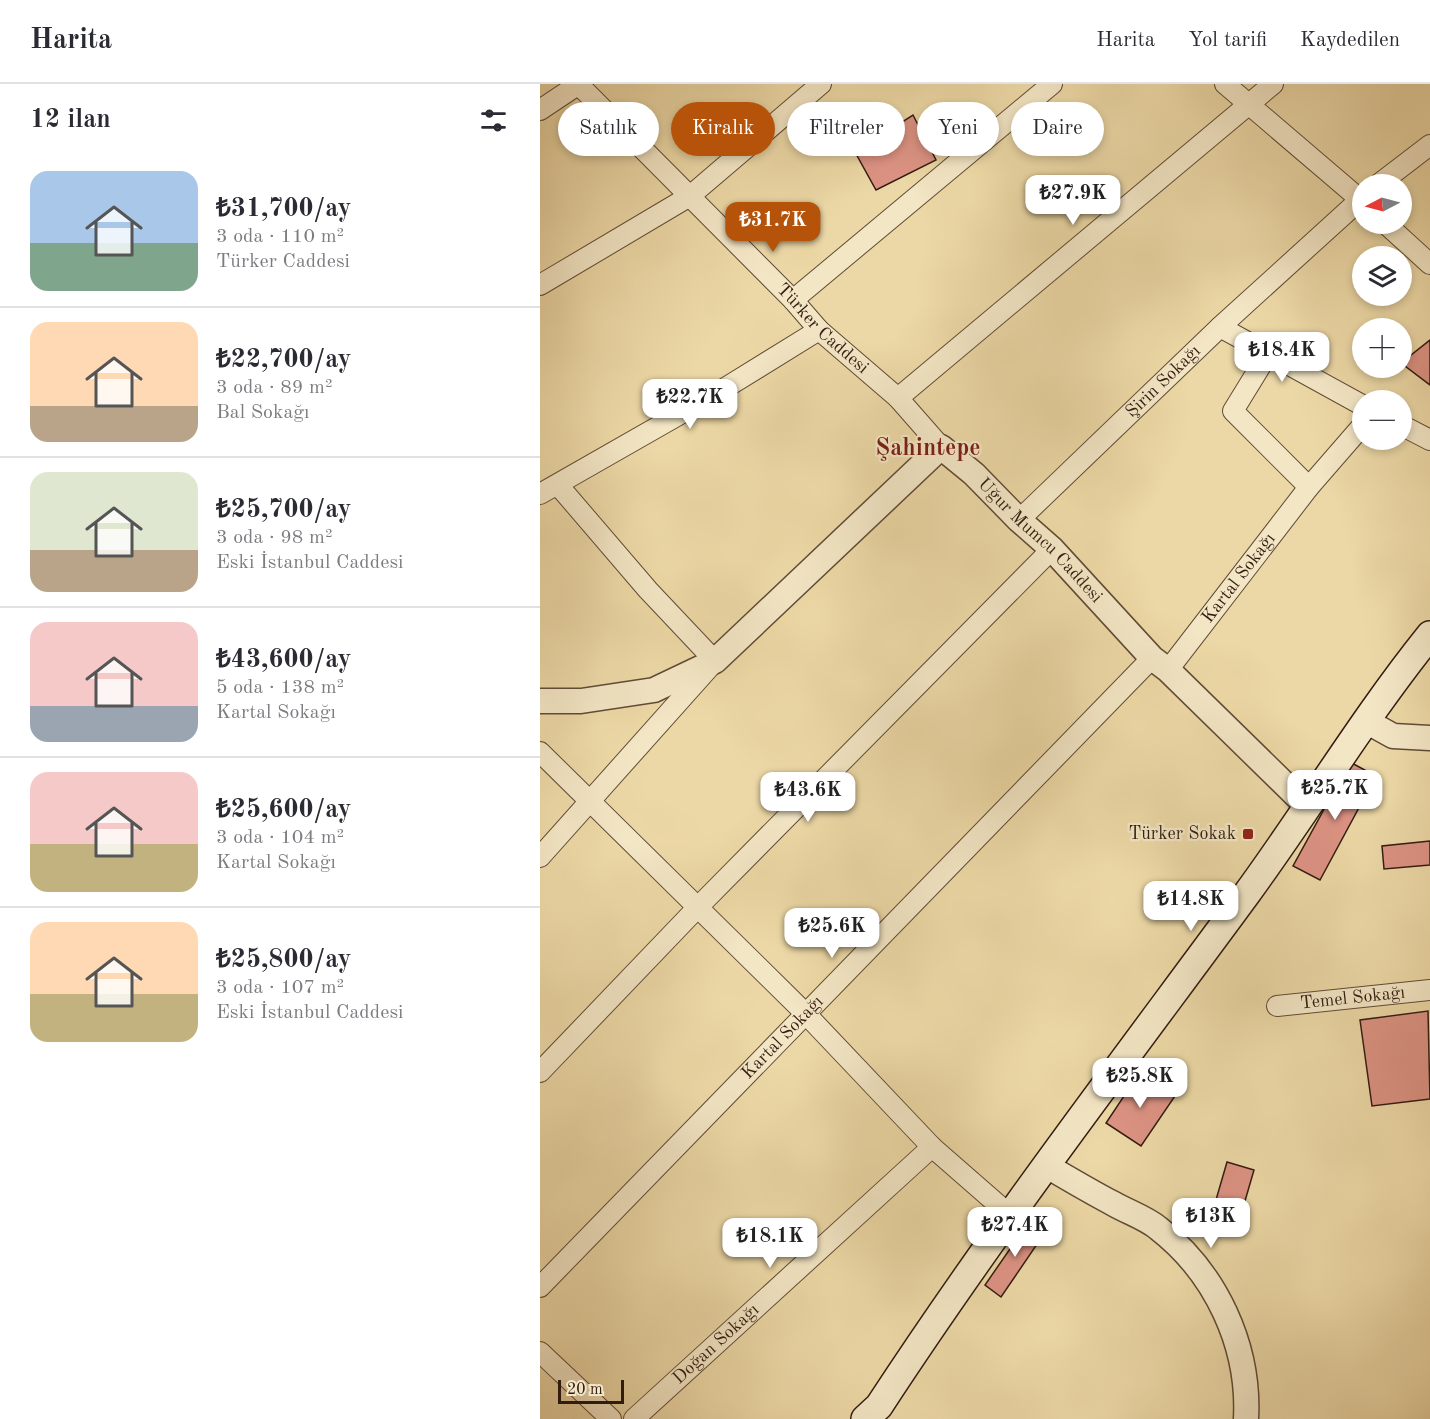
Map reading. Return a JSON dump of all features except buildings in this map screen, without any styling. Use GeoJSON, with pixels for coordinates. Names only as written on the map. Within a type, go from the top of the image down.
{"type":"FeatureCollection","features":[{"type":"Feature","properties":{"kind":"main road"},"geometry":{"type":"LineString","coordinates":[[865,1419],[879,1406],[945,1304],[1255,882],[1366,721],[1430,635]]}},
{"type":"Feature","properties":{"kind":"street"},"geometry":{"type":"LineString","coordinates":[[540,110],[579,84]]}},
{"type":"Feature","properties":{"kind":"street","name":"Türker Caddesi"},"geometry":{"type":"LineString","coordinates":[[579,84],[793,300],[819,330],[898,398],[941,447]]}},
{"type":"Feature","properties":{"kind":"street"},"geometry":{"type":"LineString","coordinates":[[540,285],[690,196],[821,84]]}},
{"type":"Feature","properties":{"kind":"street"},"geometry":{"type":"LineString","coordinates":[[793,300],[1052,84]]}},
{"type":"Feature","properties":{"kind":"street"},"geometry":{"type":"LineString","coordinates":[[1226,84],[1352,192]]}},
{"type":"Feature","properties":{"kind":"street"},"geometry":{"type":"LineString","coordinates":[[898,398],[1273,84]]}},
{"type":"Feature","properties":{"kind":"street"},"geometry":{"type":"LineString","coordinates":[[1392,174],[1430,145]]}},
{"type":"Feature","properties":{"kind":"street","name":"Şirin Sokağı"},"geometry":{"type":"LineString","coordinates":[[1019,520],[1220,327],[1352,208]]}},
{"type":"Feature","properties":{"kind":"street"},"geometry":{"type":"LineString","coordinates":[[1397,234],[1430,264]]}},
{"type":"Feature","properties":{"kind":"street"},"geometry":{"type":"LineString","coordinates":[[1220,327],[1352,400]]}},
{"type":"Feature","properties":{"kind":"street"},"geometry":{"type":"LineString","coordinates":[[540,494],[717,393],[819,330]]}},
{"type":"Feature","properties":{"kind":"street"},"geometry":{"type":"LineString","coordinates":[[1268,354],[1233,411],[1309,487]]}},
{"type":"Feature","properties":{"kind":"street"},"geometry":{"type":"LineString","coordinates":[[1412,431],[1430,440]]}},
{"type":"Feature","properties":{"kind":"street","name":"Kartal Sokağı"},"geometry":{"type":"LineString","coordinates":[[540,1287],[806,1013],[1160,664],[1352,438]]}},
{"type":"Feature","properties":{"kind":"street"},"geometry":{"type":"LineString","coordinates":[[540,857],[715,661],[941,447]]}},
{"type":"Feature","properties":{"kind":"street","name":"Uğur Mumcu Caddesi"},"geometry":{"type":"LineString","coordinates":[[941,447],[975,474],[1019,520],[1052,549],[1160,664],[1307,806]]}},
{"type":"Feature","properties":{"kind":"street"},"geometry":{"type":"LineString","coordinates":[[558,485],[648,590],[715,661]]}},
{"type":"Feature","properties":{"kind":"street"},"geometry":{"type":"LineString","coordinates":[[540,1072],[698,907],[1052,549]]}},
{"type":"Feature","properties":{"kind":"street"},"geometry":{"type":"LineString","coordinates":[[540,701],[581,701],[654,690],[715,661]]}},
{"type":"Feature","properties":{"kind":"street"},"geometry":{"type":"LineString","coordinates":[[1366,721],[1393,736],[1430,738]]}},
{"type":"Feature","properties":{"kind":"street"},"geometry":{"type":"LineString","coordinates":[[540,752],[806,1013],[932,1147],[1011,1216]]}},
{"type":"Feature","properties":{"kind":"street","name":"Temel Sokağı"},"geometry":{"type":"LineString","coordinates":[[1277,1006],[1430,990]]}},
{"type":"Feature","properties":{"kind":"street","name":"Doğan Sokağı"},"geometry":{"type":"LineString","coordinates":[[634,1419],[932,1147]]}},
{"type":"Feature","properties":{"kind":"street"},"geometry":{"type":"LineString","coordinates":[[1047,1166],[1157,1227],[1201,1268],[1223,1307],[1240,1348],[1247,1401],[1246,1419]]}},
{"type":"Feature","properties":{"kind":"street"},"geometry":{"type":"LineString","coordinates":[[540,1352],[611,1419]]}},
{"type":"Feature","properties":{"kind":"place","name":"Türker Sokak"},"geometry":{"type":"Point","coordinates":[1248,834]}},
{"type":"Feature","properties":{"kind":"district","name":"Şahintepe"},"geometry":{"type":"Point","coordinates":[928,449]}}]}
